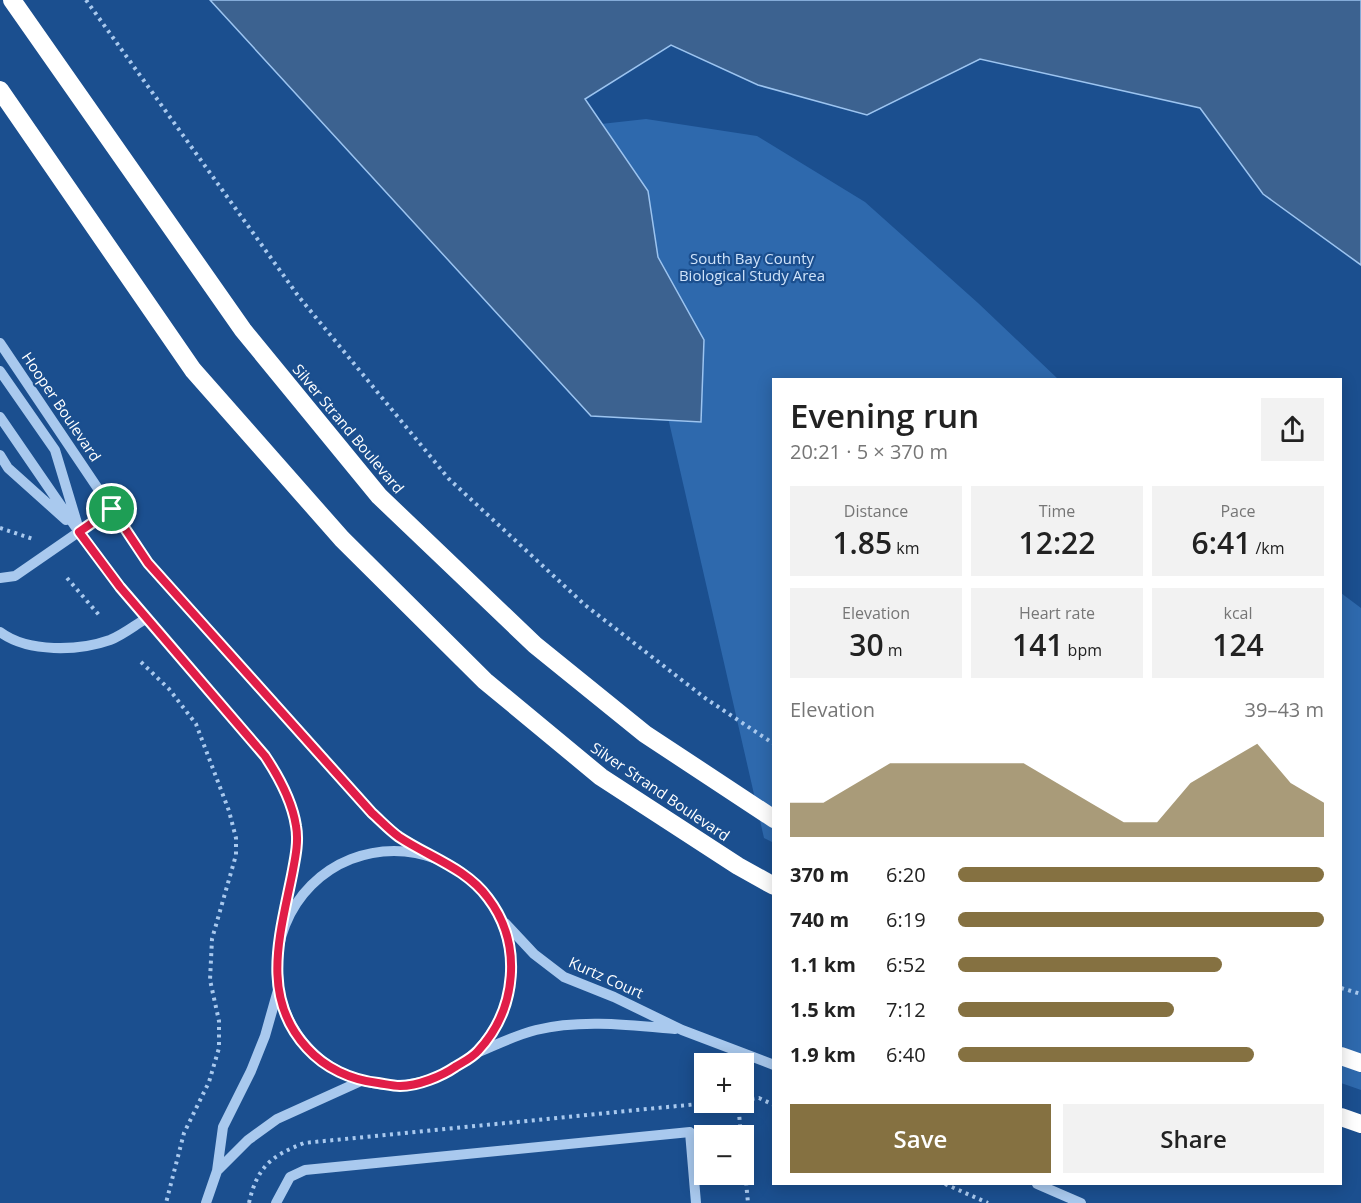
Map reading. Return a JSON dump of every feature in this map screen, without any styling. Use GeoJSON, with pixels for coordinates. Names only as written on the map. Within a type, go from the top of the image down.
{"type":"FeatureCollection","features":[{"type":"Feature","properties":{"kind":"highway","name":"Silver Strand Boulevard"},"geometry":{"type":"LineString","coordinates":[[12,0],[243,330],[379,496],[535,645],[645,734],[772,818]]}},
{"type":"Feature","properties":{"kind":"highway","name":"Silver Strand Boulevard"},"geometry":{"type":"LineString","coordinates":[[0,90],[193,370],[342,539],[485,681],[602,777],[738,866],[772,885]]}},
{"type":"Feature","properties":{"kind":"highway"},"geometry":{"type":"LineString","coordinates":[[1342,1056],[1361,1063]]}},
{"type":"Feature","properties":{"kind":"highway"},"geometry":{"type":"LineString","coordinates":[[1342,1117],[1361,1124]]}},
{"type":"Feature","properties":{"kind":"street","name":"Hooper Boulevard"},"geometry":{"type":"LineString","coordinates":[[0,343],[148,563],[372,813],[398,836],[455,868],[473,881],[488,897],[500,916]]}},
{"type":"Feature","properties":{"kind":"street","name":"Hooper Boulevard"},"geometry":{"type":"LineString","coordinates":[[0,371],[55,450],[79,532]]}},
{"type":"Feature","properties":{"kind":"street","name":"Hooper Boulevard"},"geometry":{"type":"LineString","coordinates":[[0,417],[120,587],[265,756],[280,778],[296,827],[297,848],[278,945]]}},
{"type":"Feature","properties":{"kind":"street","name":"Hooper Boulevard"},"geometry":{"type":"LineString","coordinates":[[0,455],[8,468],[79,532]]}},
{"type":"Feature","properties":{"kind":"street"},"geometry":{"type":"LineString","coordinates":[[0,578],[15,576],[112,509]]}},
{"type":"Feature","properties":{"kind":"street"},"geometry":{"type":"LineString","coordinates":[[0,633],[7,638],[48,649],[83,647],[112,639],[147,618]]}},
{"type":"Feature","properties":{"kind":"street"},"geometry":{"type":"LineString","coordinates":[[435,858],[402,851],[368,854],[337,866],[310,886],[290,913],[278,945],[276,968],[278,990],[288,1021],[306,1048],[332,1069],[362,1081],[402,1086],[442,1076],[476,1053],[495,1030],[507,1003],[512,974],[510,944],[500,916]]}},
{"type":"Feature","properties":{"kind":"street","name":"Kurtz Court"},"geometry":{"type":"LineString","coordinates":[[500,916],[534,954],[564,977],[614,997],[682,1030],[772,1064]]}},
{"type":"Feature","properties":{"kind":"street"},"geometry":{"type":"LineString","coordinates":[[206,1203],[217,1171],[223,1127],[255,1062],[278,990]]}},
{"type":"Feature","properties":{"kind":"street","name":"Kurtz Court"},"geometry":{"type":"LineString","coordinates":[[476,1053],[536,1030],[561,1026],[602,1025],[682,1030]]}},
{"type":"Feature","properties":{"kind":"street"},"geometry":{"type":"LineString","coordinates":[[217,1171],[248,1140],[277,1119],[362,1081]]}},
{"type":"Feature","properties":{"kind":"street"},"geometry":{"type":"LineString","coordinates":[[276,1203],[290,1178],[305,1170],[690,1132],[696,1203]]}},
{"type":"Feature","properties":{"kind":"street"},"geometry":{"type":"LineString","coordinates":[[1038,1185],[1070,1203]]}},
{"type":"Feature","properties":{"kind":"street"},"geometry":{"type":"LineString","coordinates":[[1038,1185],[1081,1203]]}},
{"type":"Feature","properties":{"kind":"path"},"geometry":{"type":"LineString","coordinates":[[86,0],[299,297],[449,479],[585,605],[705,698],[772,743]]}},
{"type":"Feature","properties":{"kind":"path"},"geometry":{"type":"LineString","coordinates":[[0,528],[33,539]]}},
{"type":"Feature","properties":{"kind":"path"},"geometry":{"type":"LineString","coordinates":[[67,578],[99,615]]}},
{"type":"Feature","properties":{"kind":"path"},"geometry":{"type":"LineString","coordinates":[[141,662],[169,689],[196,724],[229,811],[236,838],[236,855],[212,939],[210,980],[219,1021],[219,1048],[209,1082],[184,1133],[166,1203]]}},
{"type":"Feature","properties":{"kind":"path"},"geometry":{"type":"LineString","coordinates":[[1342,988],[1361,994]]}},
{"type":"Feature","properties":{"kind":"path"},"geometry":{"type":"LineString","coordinates":[[754,1099],[759,1098],[772,1104]]}},
{"type":"Feature","properties":{"kind":"path"},"geometry":{"type":"LineString","coordinates":[[249,1203],[253,1184],[275,1156],[304,1143],[694,1104]]}},
{"type":"Feature","properties":{"kind":"path"},"geometry":{"type":"LineString","coordinates":[[746,1185],[748,1203]]}},
{"type":"Feature","properties":{"kind":"path"},"geometry":{"type":"LineString","coordinates":[[947,1185],[988,1203]]}},
{"type":"Feature","properties":{"kind":"green space","name":"South Bay County Biological Study Area"},"geometry":{"type":"Polygon","coordinates":[[[646,119],[757,136],[865,202],[978,303],[1057,378],[772,378],[772,842],[764,838],[601,124],[646,119]]]}},
{"type":"Feature","properties":{"kind":"green space"},"geometry":{"type":"Polygon","coordinates":[[[1342,594],[1361,608],[1361,1090],[1342,1083],[1342,594]]]}},
{"type":"Feature","properties":{"kind":"shaded area"},"geometry":{"type":"Polygon","coordinates":[[[210,0],[1361,0],[1361,265],[1263,194],[1200,108],[980,59],[867,115],[758,85],[671,45],[585,99],[648,191],[658,257],[704,340],[701,422],[591,416],[210,0]]]}},
{"type":"Feature","properties":{"kind":"route"},"geometry":{"type":"LineString","coordinates":[[112,509],[148,563],[372,813],[398,836],[455,868],[473,881],[488,897],[500,916],[510,944],[512,974],[507,1003],[495,1030],[476,1053],[442,1076],[402,1086],[362,1081],[332,1069],[306,1048],[288,1021],[278,990],[276,968],[278,945],[297,848],[296,827],[291,809],[280,778],[265,756],[120,587],[79,532],[112,509]]}}]}
